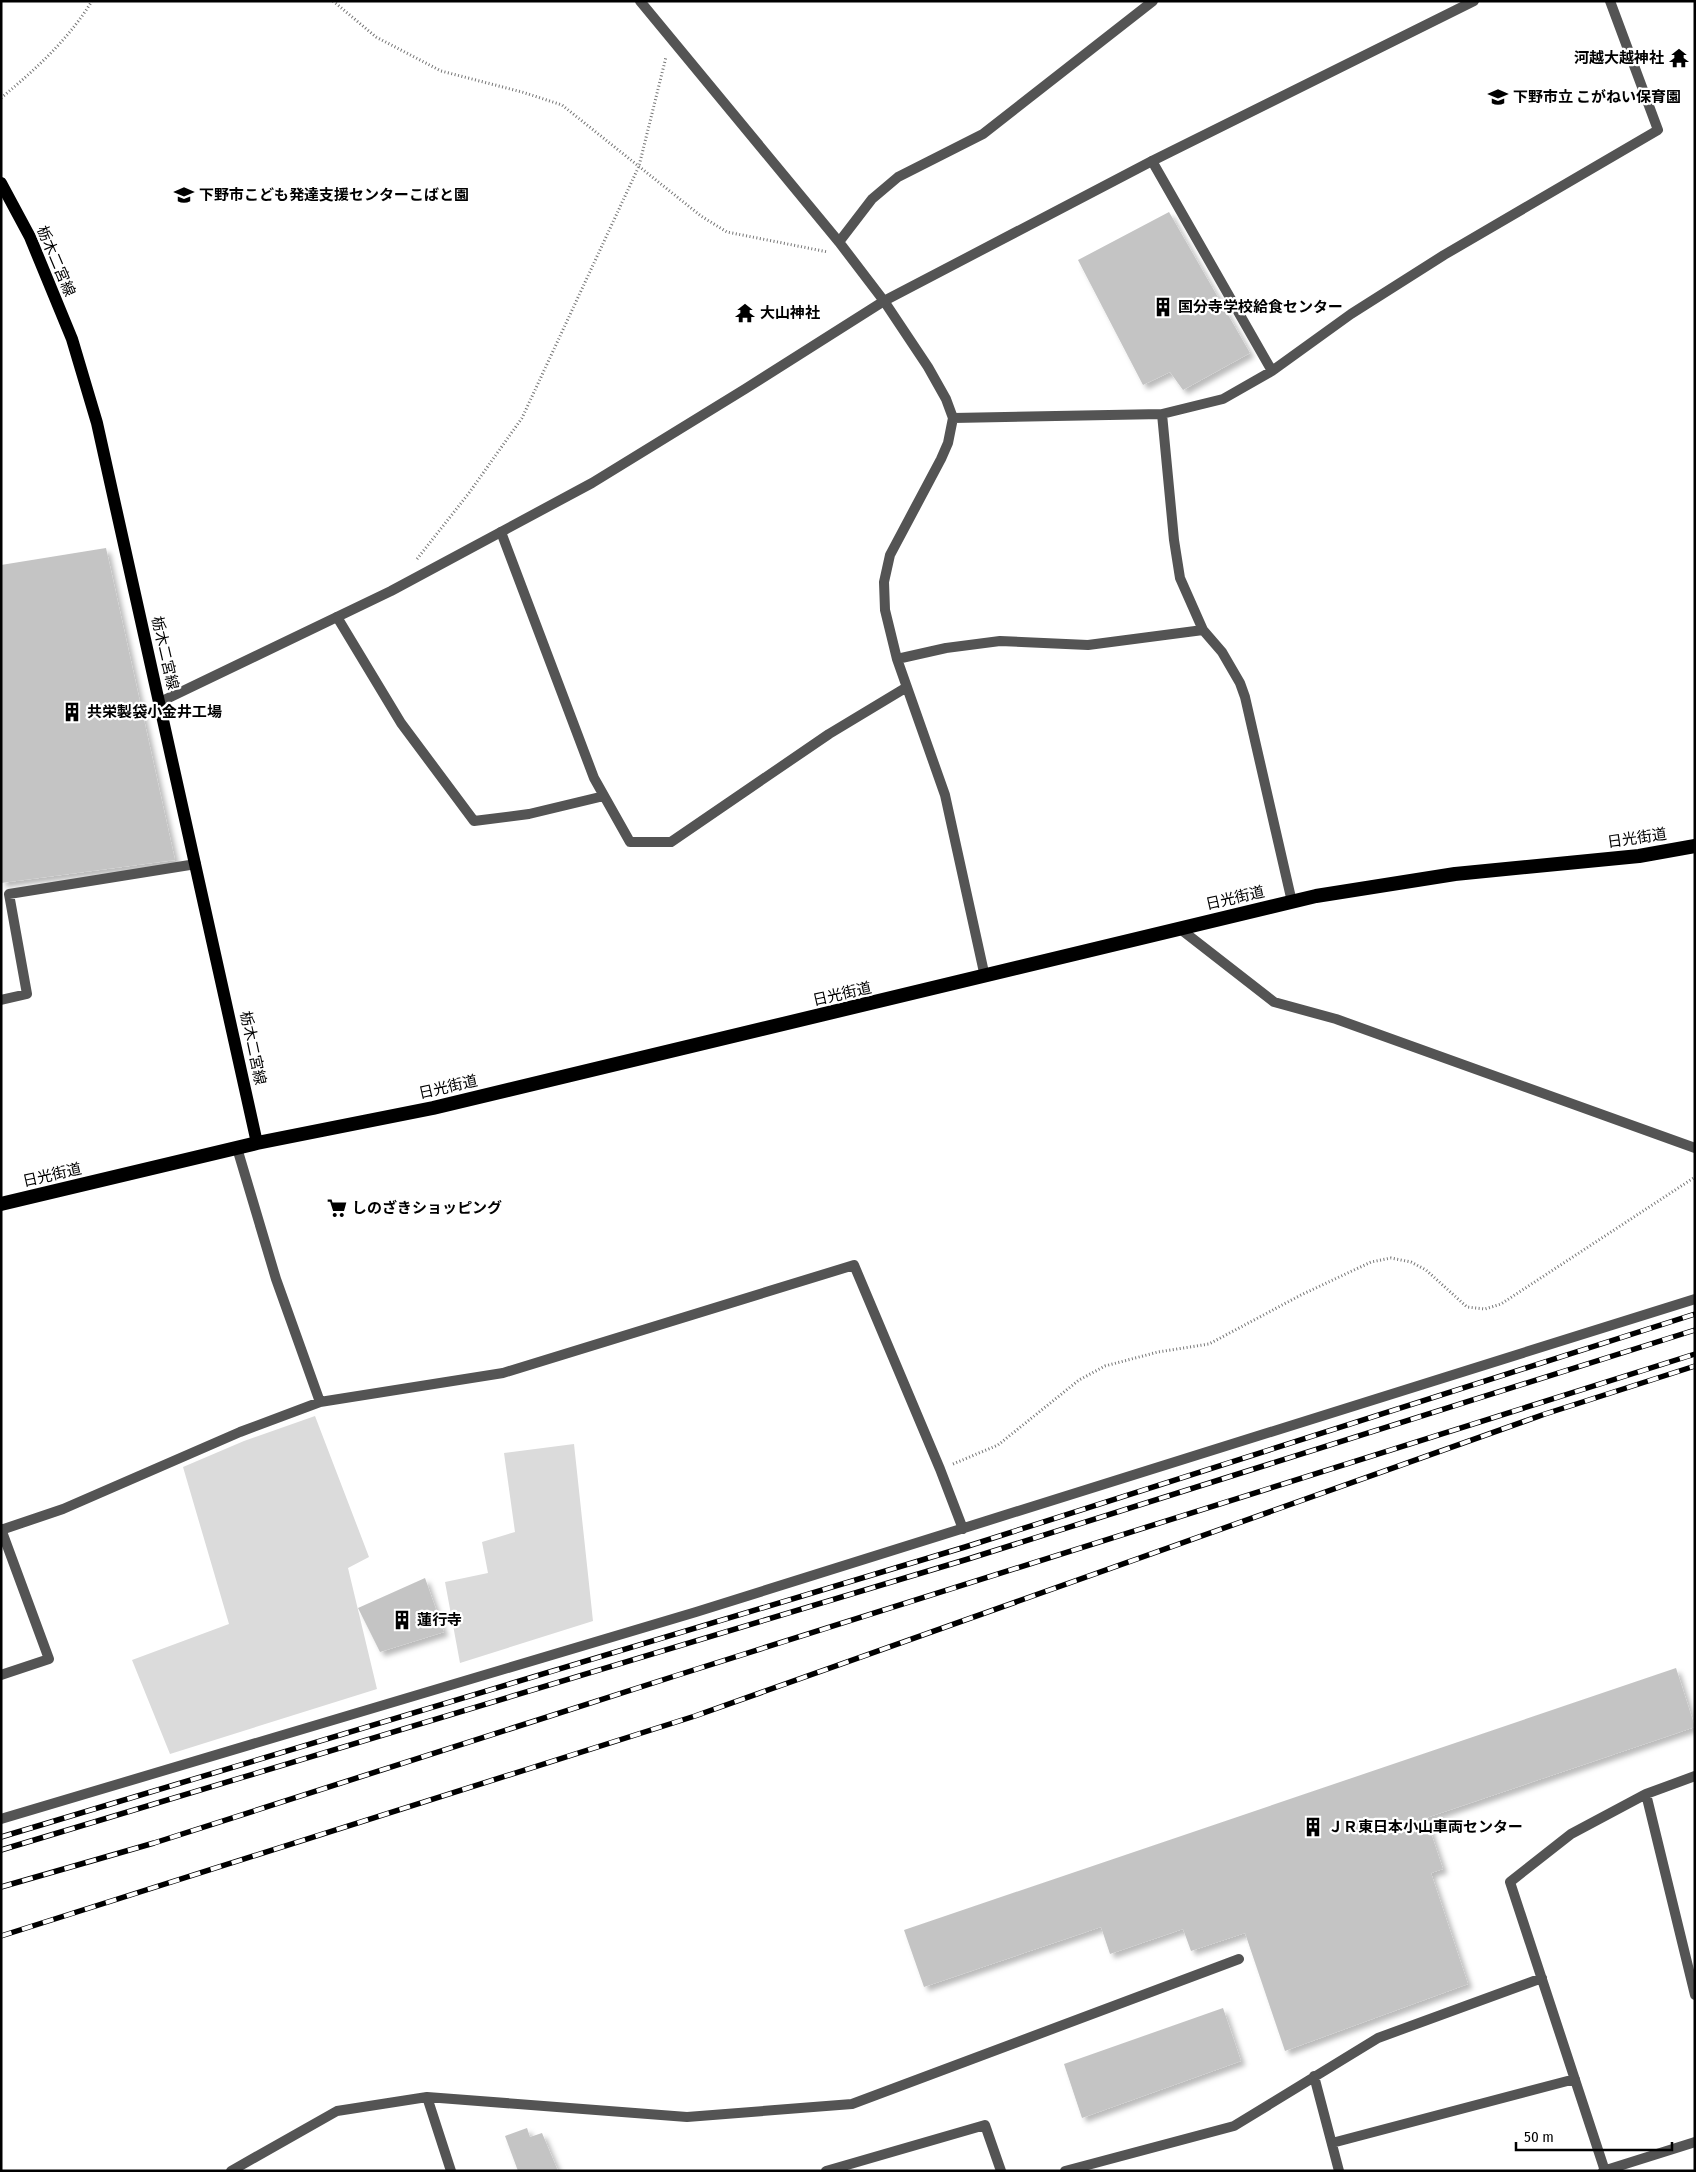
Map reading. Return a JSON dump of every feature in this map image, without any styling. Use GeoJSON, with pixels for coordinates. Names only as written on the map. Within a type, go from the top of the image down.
{"type":"FeatureCollection","features":[{"type":"Feature","properties":{"kind":"highway","name":"日光街道"},"geometry":{"type":"LineString","coordinates":[[1,1204],[257,1143],[433,1108],[1292,902],[1455,874],[1639,856],[1695,846]]}},
{"type":"Feature","properties":{"kind":"main road","name":"栃木二宮線"},"geometry":{"type":"LineString","coordinates":[[1,183],[30,237],[72,339],[97,423],[257,1143]]}},
{"type":"Feature","properties":{"kind":"street"},"geometry":{"type":"LineString","coordinates":[[640,1],[839,242],[884,300],[928,367],[946,399],[953,418],[948,443],[941,459],[890,554],[884,582],[885,610],[897,658],[945,795],[985,977]]}},
{"type":"Feature","properties":{"kind":"street"},"geometry":{"type":"LineString","coordinates":[[839,242],[872,199],[898,178],[983,134],[1153,1]]}},
{"type":"Feature","properties":{"kind":"street"},"geometry":{"type":"LineString","coordinates":[[160,702],[392,591],[592,482],[745,389],[884,300],[1152,161],[1474,1]]}},
{"type":"Feature","properties":{"kind":"street"},"geometry":{"type":"LineString","coordinates":[[953,418],[1162,414],[1223,399],[1272,371],[1351,314],[1444,255],[1658,130],[1610,1]]}},
{"type":"Feature","properties":{"kind":"street"},"geometry":{"type":"LineString","coordinates":[[1152,161],[1272,371]]}},
{"type":"Feature","properties":{"kind":"street"},"geometry":{"type":"LineString","coordinates":[[1162,414],[1174,540],[1180,578],[1203,630],[1222,652],[1240,683],[1245,697],[1292,902]]}},
{"type":"Feature","properties":{"kind":"street"},"geometry":{"type":"LineString","coordinates":[[501,532],[594,778],[630,842],[671,842],[829,734],[907,687]]}},
{"type":"Feature","properties":{"kind":"street"},"geometry":{"type":"LineString","coordinates":[[337,617],[401,723],[474,821],[529,814],[604,796]]}},
{"type":"Feature","properties":{"kind":"street"},"geometry":{"type":"LineString","coordinates":[[897,658],[946,648],[1000,641],[1088,645],[1203,630]]}},
{"type":"Feature","properties":{"kind":"street"},"geometry":{"type":"LineString","coordinates":[[1,1000],[27,994],[9,894],[196,864]]}},
{"type":"Feature","properties":{"kind":"street"},"geometry":{"type":"LineString","coordinates":[[1179,928],[1274,1002],[1336,1019],[1695,1148]]}},
{"type":"Feature","properties":{"kind":"street"},"geometry":{"type":"LineString","coordinates":[[237,1148],[276,1279],[320,1402]]}},
{"type":"Feature","properties":{"kind":"street"},"geometry":{"type":"LineString","coordinates":[[1,1675],[49,1659],[1,1530],[63,1509],[240,1432],[320,1402],[503,1373],[854,1265],[940,1469],[963,1529]]}},
{"type":"Feature","properties":{"kind":"street"},"geometry":{"type":"LineString","coordinates":[[1,1819],[696,1612],[1695,1299]]}},
{"type":"Feature","properties":{"kind":"street"},"geometry":{"type":"LineString","coordinates":[[1695,1776],[1646,1794],[1571,1834],[1510,1882],[1604,2171],[1695,2142]]}},
{"type":"Feature","properties":{"kind":"street"},"geometry":{"type":"LineString","coordinates":[[1646,1794],[1695,1995]]}},
{"type":"Feature","properties":{"kind":"street"},"geometry":{"type":"LineString","coordinates":[[231,2171],[338,2112],[427,2097],[687,2116],[852,2104],[1239,1959]]}},
{"type":"Feature","properties":{"kind":"street"},"geometry":{"type":"LineString","coordinates":[[1066,2171],[1234,2126],[1378,2038],[1542,1978]]}},
{"type":"Feature","properties":{"kind":"street"},"geometry":{"type":"LineString","coordinates":[[1314,2076],[1339,2171]]}},
{"type":"Feature","properties":{"kind":"street"},"geometry":{"type":"LineString","coordinates":[[1332,2143],[1575,2079]]}},
{"type":"Feature","properties":{"kind":"street"},"geometry":{"type":"LineString","coordinates":[[427,2097],[451,2171]]}},
{"type":"Feature","properties":{"kind":"street"},"geometry":{"type":"LineString","coordinates":[[826,2171],[985,2125],[1000,2171]]}},
{"type":"Feature","properties":{"kind":"path"},"geometry":{"type":"LineString","coordinates":[[1,98],[34,71],[63,41],[77,26],[92,1]]}},
{"type":"Feature","properties":{"kind":"path"},"geometry":{"type":"LineString","coordinates":[[333,1],[376,37],[441,71],[522,92],[562,105],[701,216],[727,232],[830,253],[846,251]]}},
{"type":"Feature","properties":{"kind":"path"},"geometry":{"type":"LineString","coordinates":[[415,561],[469,493],[522,418],[639,166],[670,39]]}},
{"type":"Feature","properties":{"kind":"path"},"geometry":{"type":"LineString","coordinates":[[940,1469],[998,1445],[1079,1380],[1105,1366],[1158,1352],[1209,1344],[1301,1295],[1371,1262],[1391,1258],[1411,1262],[1426,1270],[1467,1307],[1485,1309],[1502,1304],[1695,1177]]}},
{"type":"Feature","properties":{"kind":"shaded area"},"geometry":{"type":"Polygon","coordinates":[[[315,1416],[369,1557],[348,1568],[377,1689],[170,1754],[132,1660],[229,1624],[183,1467],[244,1441],[315,1416]]]}},
{"type":"Feature","properties":{"kind":"shaded area"},"geometry":{"type":"Polygon","coordinates":[[[574,1444],[593,1621],[460,1663],[445,1582],[488,1573],[482,1542],[515,1532],[504,1453],[574,1444]]]}},
{"type":"Feature","properties":{"kind":"building","name":"国分寺学校給食センター"},"geometry":{"type":"Polygon","coordinates":[[[1169,212],[1250,353],[1183,390],[1170,372],[1143,385],[1078,260],[1169,212]]]}},
{"type":"Feature","properties":{"kind":"building","name":"共栄製袋小金井工場"},"geometry":{"type":"Polygon","coordinates":[[[106,548],[175,860],[1,883],[1,565],[106,548]]]}},
{"type":"Feature","properties":{"kind":"building","name":"蓮行寺"},"geometry":{"type":"Polygon","coordinates":[[[425,1578],[444,1632],[380,1652],[358,1608],[425,1578]]]}},
{"type":"Feature","properties":{"kind":"building","name":"ＪＲ東日本小山車両センター"},"geometry":{"type":"Polygon","coordinates":[[[1676,1668],[1695,1727],[1426,1818],[1443,1869],[1431,1873],[1468,1984],[1285,2051],[1245,1933],[1191,1951],[1183,1929],[1110,1954],[1101,1927],[924,1987],[904,1930],[1676,1668]]]}},
{"type":"Feature","properties":{"kind":"building"},"geometry":{"type":"Polygon","coordinates":[[[1223,2008],[1241,2061],[1082,2118],[1064,2064],[1223,2008]]]}},
{"type":"Feature","properties":{"kind":"building"},"geometry":{"type":"Polygon","coordinates":[[[527,2128],[530,2137],[542,2133],[558,2171],[518,2171],[505,2136],[527,2128]]]}},
{"type":"Feature","properties":{"kind":"railway"},"geometry":{"type":"LineString","coordinates":[[1,1837],[965,1547],[1695,1314]]}},
{"type":"Feature","properties":{"kind":"railway"},"geometry":{"type":"LineString","coordinates":[[1,1850],[968,1559],[1695,1330]]}},
{"type":"Feature","properties":{"kind":"railway"},"geometry":{"type":"LineString","coordinates":[[1,1887],[154,1843],[678,1675],[1695,1354]]}},
{"type":"Feature","properties":{"kind":"railway"},"geometry":{"type":"LineString","coordinates":[[1,1936],[695,1716],[1545,1414],[1695,1366]]}},
{"type":"Feature","properties":{"kind":"place","name":"河越大越神社"},"geometry":{"type":"Point","coordinates":[1679,58]}},
{"type":"Feature","properties":{"kind":"place","name":"下野市立 こがねい保育園"},"geometry":{"type":"Point","coordinates":[1498,97]}},
{"type":"Feature","properties":{"kind":"place","name":"下野市こども発達支援センターこばと園"},"geometry":{"type":"Point","coordinates":[184,195]}},
{"type":"Feature","properties":{"kind":"place","name":"国分寺学校給食センター"},"geometry":{"type":"Point","coordinates":[1163,307]}},
{"type":"Feature","properties":{"kind":"place","name":"大山神社"},"geometry":{"type":"Point","coordinates":[745,313]}},
{"type":"Feature","properties":{"kind":"place","name":"共栄製袋小金井工場"},"geometry":{"type":"Point","coordinates":[72,712]}},
{"type":"Feature","properties":{"kind":"place","name":"しのざきショッピング"},"geometry":{"type":"Point","coordinates":[337,1208]}},
{"type":"Feature","properties":{"kind":"place","name":"蓮行寺"},"geometry":{"type":"Point","coordinates":[402,1620]}},
{"type":"Feature","properties":{"kind":"place","name":"ＪＲ東日本小山車両センター"},"geometry":{"type":"Point","coordinates":[1313,1827]}}]}
